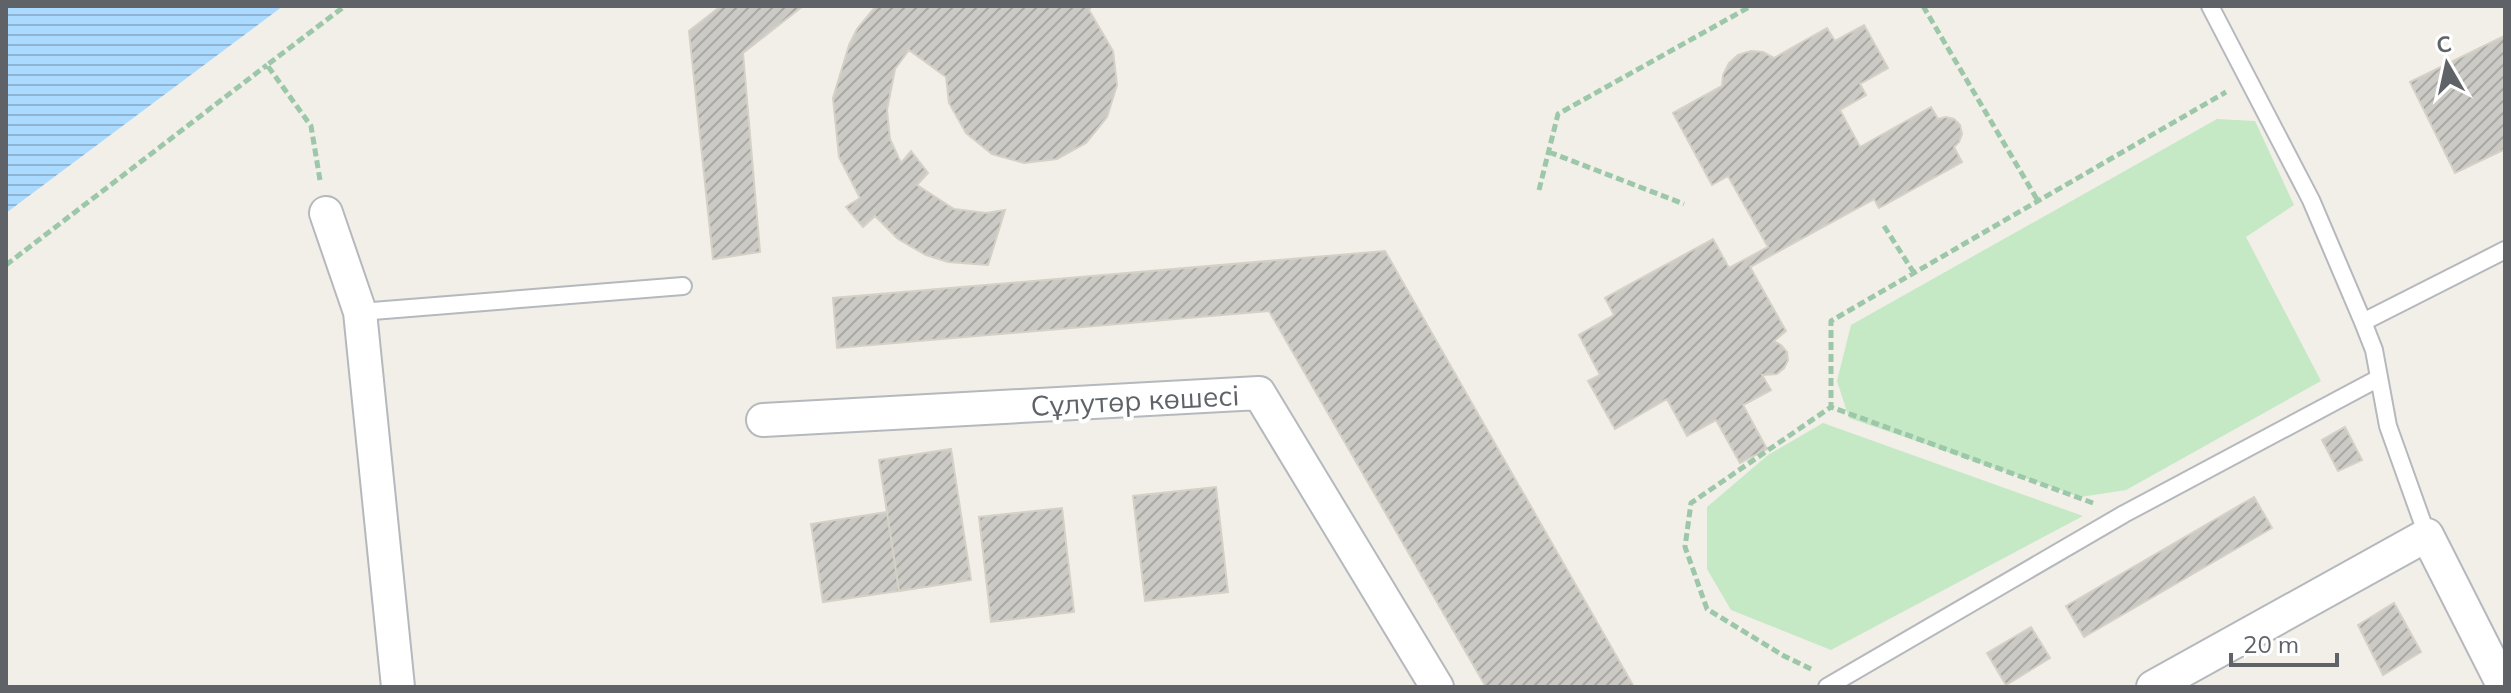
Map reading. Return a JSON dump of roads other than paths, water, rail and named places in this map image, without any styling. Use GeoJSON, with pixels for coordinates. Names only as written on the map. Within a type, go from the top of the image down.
{"type":"FeatureCollection","features":[{"type":"Feature","properties":{"kind":"street"},"geometry":{"type":"LineString","coordinates":[[326,213],[360,312],[398,687]]}},
{"type":"Feature","properties":{"kind":"street","name":"Сұлутөр көшесі"},"geometry":{"type":"LineString","coordinates":[[763,420],[1259,393],[1437,687]]}},
{"type":"Feature","properties":{"kind":"street"},"geometry":{"type":"LineString","coordinates":[[2153,687],[2427,535],[2504,687]]}},
{"type":"Feature","properties":{"kind":"lane"},"geometry":{"type":"LineString","coordinates":[[2210,6],[2311,200],[2363,322],[2374,350],[2388,426],[2427,535]]}},
{"type":"Feature","properties":{"kind":"lane"},"geometry":{"type":"LineString","coordinates":[[2363,322],[2505,250]]}},
{"type":"Feature","properties":{"kind":"lane"},"geometry":{"type":"LineString","coordinates":[[360,312],[683,286]]}},
{"type":"Feature","properties":{"kind":"lane"},"geometry":{"type":"LineString","coordinates":[[1832,684],[2124,514],[2379,378]]}},
{"type":"Feature","properties":{"kind":"water"},"geometry":{"type":"Polygon","coordinates":[[[6,6],[283,6],[6,213],[6,6]]]}}]}
